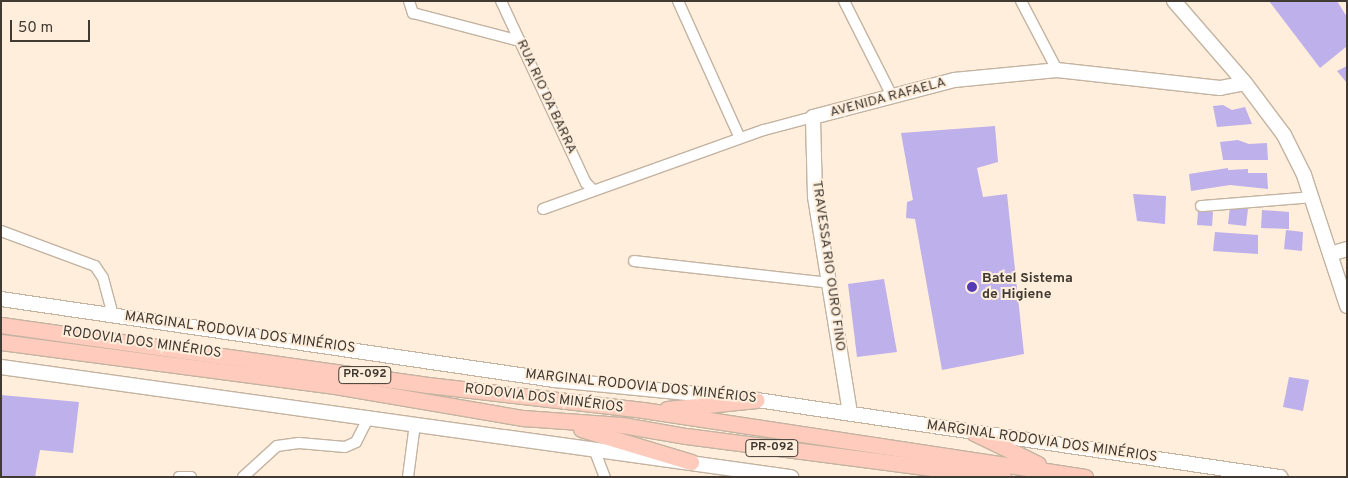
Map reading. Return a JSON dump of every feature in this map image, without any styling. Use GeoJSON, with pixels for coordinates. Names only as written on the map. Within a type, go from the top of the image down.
{"type":"FeatureCollection","features":[{"type":"Feature","properties":{"kind":"main road"},"geometry":{"type":"LineString","coordinates":[[1174,1],[1246,83],[1284,135],[1312,197],[1347,306]]}},
{"type":"Feature","properties":{"kind":"main road","name":"AVENIDA RAFAELA"},"geometry":{"type":"LineString","coordinates":[[812,117],[954,80],[1057,70],[1220,88],[1246,83]]}},
{"type":"Feature","properties":{"kind":"main road","name":"TRAVESSA RIO OURO FINO"},"geometry":{"type":"LineString","coordinates":[[812,117],[815,196],[850,413]]}},
{"type":"Feature","properties":{"kind":"main road"},"geometry":{"type":"LineString","coordinates":[[1330,254],[1347,249]]}},
{"type":"Feature","properties":{"kind":"main road","name":"MARGINAL RODOVIA DOS MINÉRIOS"},"geometry":{"type":"LineString","coordinates":[[1,299],[554,380],[758,400],[1280,477]]}},
{"type":"Feature","properties":{"kind":"main road","name":"RODOVIA DOS MINÉRIOS"},"geometry":{"type":"LineString","coordinates":[[1,324],[428,385],[646,411],[1085,477]]}},
{"type":"Feature","properties":{"kind":"main road","name":"RODOVIA DOS MINÉRIOS"},"geometry":{"type":"LineString","coordinates":[[1,342],[335,386],[540,420],[622,425],[686,436],[1003,477]]}},
{"type":"Feature","properties":{"kind":"main road"},"geometry":{"type":"LineString","coordinates":[[1,367],[791,477]]}},
{"type":"Feature","properties":{"kind":"main road"},"geometry":{"type":"LineString","coordinates":[[646,411],[758,400]]}},
{"type":"Feature","properties":{"kind":"main road"},"geometry":{"type":"LineString","coordinates":[[540,420],[630,442],[691,462]]}},
{"type":"Feature","properties":{"kind":"main road"},"geometry":{"type":"LineString","coordinates":[[974,433],[1053,472]]}},
{"type":"Feature","properties":{"kind":"street"},"geometry":{"type":"LineString","coordinates":[[409,1],[413,13],[520,41]]}},
{"type":"Feature","properties":{"kind":"street","name":"RUA RIO DA BARRA"},"geometry":{"type":"LineString","coordinates":[[502,1],[586,183],[594,191]]}},
{"type":"Feature","properties":{"kind":"street"},"geometry":{"type":"LineString","coordinates":[[678,1],[740,138]]}},
{"type":"Feature","properties":{"kind":"street"},"geometry":{"type":"LineString","coordinates":[[844,1],[892,96]]}},
{"type":"Feature","properties":{"kind":"street"},"geometry":{"type":"LineString","coordinates":[[1021,1],[1057,70]]}},
{"type":"Feature","properties":{"kind":"street","name":"AVENIDA RAFAELA"},"geometry":{"type":"LineString","coordinates":[[544,209],[740,138],[812,117]]}},
{"type":"Feature","properties":{"kind":"street"},"geometry":{"type":"LineString","coordinates":[[1201,206],[1312,197]]}},
{"type":"Feature","properties":{"kind":"street"},"geometry":{"type":"LineString","coordinates":[[1,231],[95,266],[103,278],[113,314]]}},
{"type":"Feature","properties":{"kind":"street"},"geometry":{"type":"LineString","coordinates":[[634,261],[829,283]]}},
{"type":"Feature","properties":{"kind":"street"},"geometry":{"type":"LineString","coordinates":[[243,477],[278,446],[299,442],[345,447],[356,442],[368,418]]}},
{"type":"Feature","properties":{"kind":"street"},"geometry":{"type":"LineString","coordinates":[[408,477],[415,424]]}},
{"type":"Feature","properties":{"kind":"street"},"geometry":{"type":"LineString","coordinates":[[594,449],[605,477]]}},
{"type":"Feature","properties":{"kind":"street"},"geometry":{"type":"LineString","coordinates":[[179,477],[191,477]]}},
{"type":"Feature","properties":{"kind":"building"},"geometry":{"type":"Polygon","coordinates":[[[1269,1],[1337,1],[1347,17],[1346,47],[1320,68],[1269,1]]]}},
{"type":"Feature","properties":{"kind":"building"},"geometry":{"type":"Polygon","coordinates":[[[1347,66],[1347,83],[1337,71],[1347,66]]]}},
{"type":"Feature","properties":{"kind":"building"},"geometry":{"type":"Polygon","coordinates":[[[1223,105],[1232,110],[1245,107],[1252,124],[1217,127],[1213,106],[1223,105]]]}},
{"type":"Feature","properties":{"kind":"building","name":"Batel Sistema de Higiene"},"geometry":{"type":"Polygon","coordinates":[[[995,126],[998,162],[977,168],[983,197],[1007,194],[1024,354],[942,370],[915,219],[906,218],[907,202],[913,200],[901,133],[995,126]]]}},
{"type":"Feature","properties":{"kind":"building"},"geometry":{"type":"Polygon","coordinates":[[[1238,140],[1249,144],[1267,143],[1268,160],[1223,160],[1220,142],[1238,140]]]}},
{"type":"Feature","properties":{"kind":"building"},"geometry":{"type":"Polygon","coordinates":[[[1228,168],[1228,170],[1248,169],[1248,173],[1267,173],[1268,189],[1230,185],[1191,191],[1189,174],[1228,168]]]}},
{"type":"Feature","properties":{"kind":"building"},"geometry":{"type":"Polygon","coordinates":[[[1133,194],[1166,196],[1165,224],[1137,221],[1133,194]]]}},
{"type":"Feature","properties":{"kind":"building"},"geometry":{"type":"Polygon","coordinates":[[[1230,206],[1248,209],[1246,226],[1228,224],[1230,206]]]}},
{"type":"Feature","properties":{"kind":"building"},"geometry":{"type":"Polygon","coordinates":[[[1262,210],[1289,212],[1289,229],[1261,228],[1262,210]]]}},
{"type":"Feature","properties":{"kind":"building"},"geometry":{"type":"Polygon","coordinates":[[[1198,211],[1213,212],[1212,226],[1197,225],[1198,211]]]}},
{"type":"Feature","properties":{"kind":"building"},"geometry":{"type":"Polygon","coordinates":[[[1286,230],[1303,232],[1302,251],[1284,249],[1286,230]]]}},
{"type":"Feature","properties":{"kind":"building"},"geometry":{"type":"Polygon","coordinates":[[[1215,232],[1258,235],[1258,254],[1213,251],[1215,232]]]}},
{"type":"Feature","properties":{"kind":"building"},"geometry":{"type":"Polygon","coordinates":[[[884,279],[897,352],[857,357],[848,284],[884,279]]]}},
{"type":"Feature","properties":{"kind":"building"},"geometry":{"type":"Polygon","coordinates":[[[1289,377],[1309,380],[1303,411],[1283,407],[1289,377]]]}},
{"type":"Feature","properties":{"kind":"building"},"geometry":{"type":"Polygon","coordinates":[[[1,395],[79,402],[73,453],[40,450],[35,477],[1,477],[1,395]]]}},
{"type":"Feature","properties":{"kind":"place","name":"Batel Sistema de Higiene"},"geometry":{"type":"Point","coordinates":[972,287]}}]}
